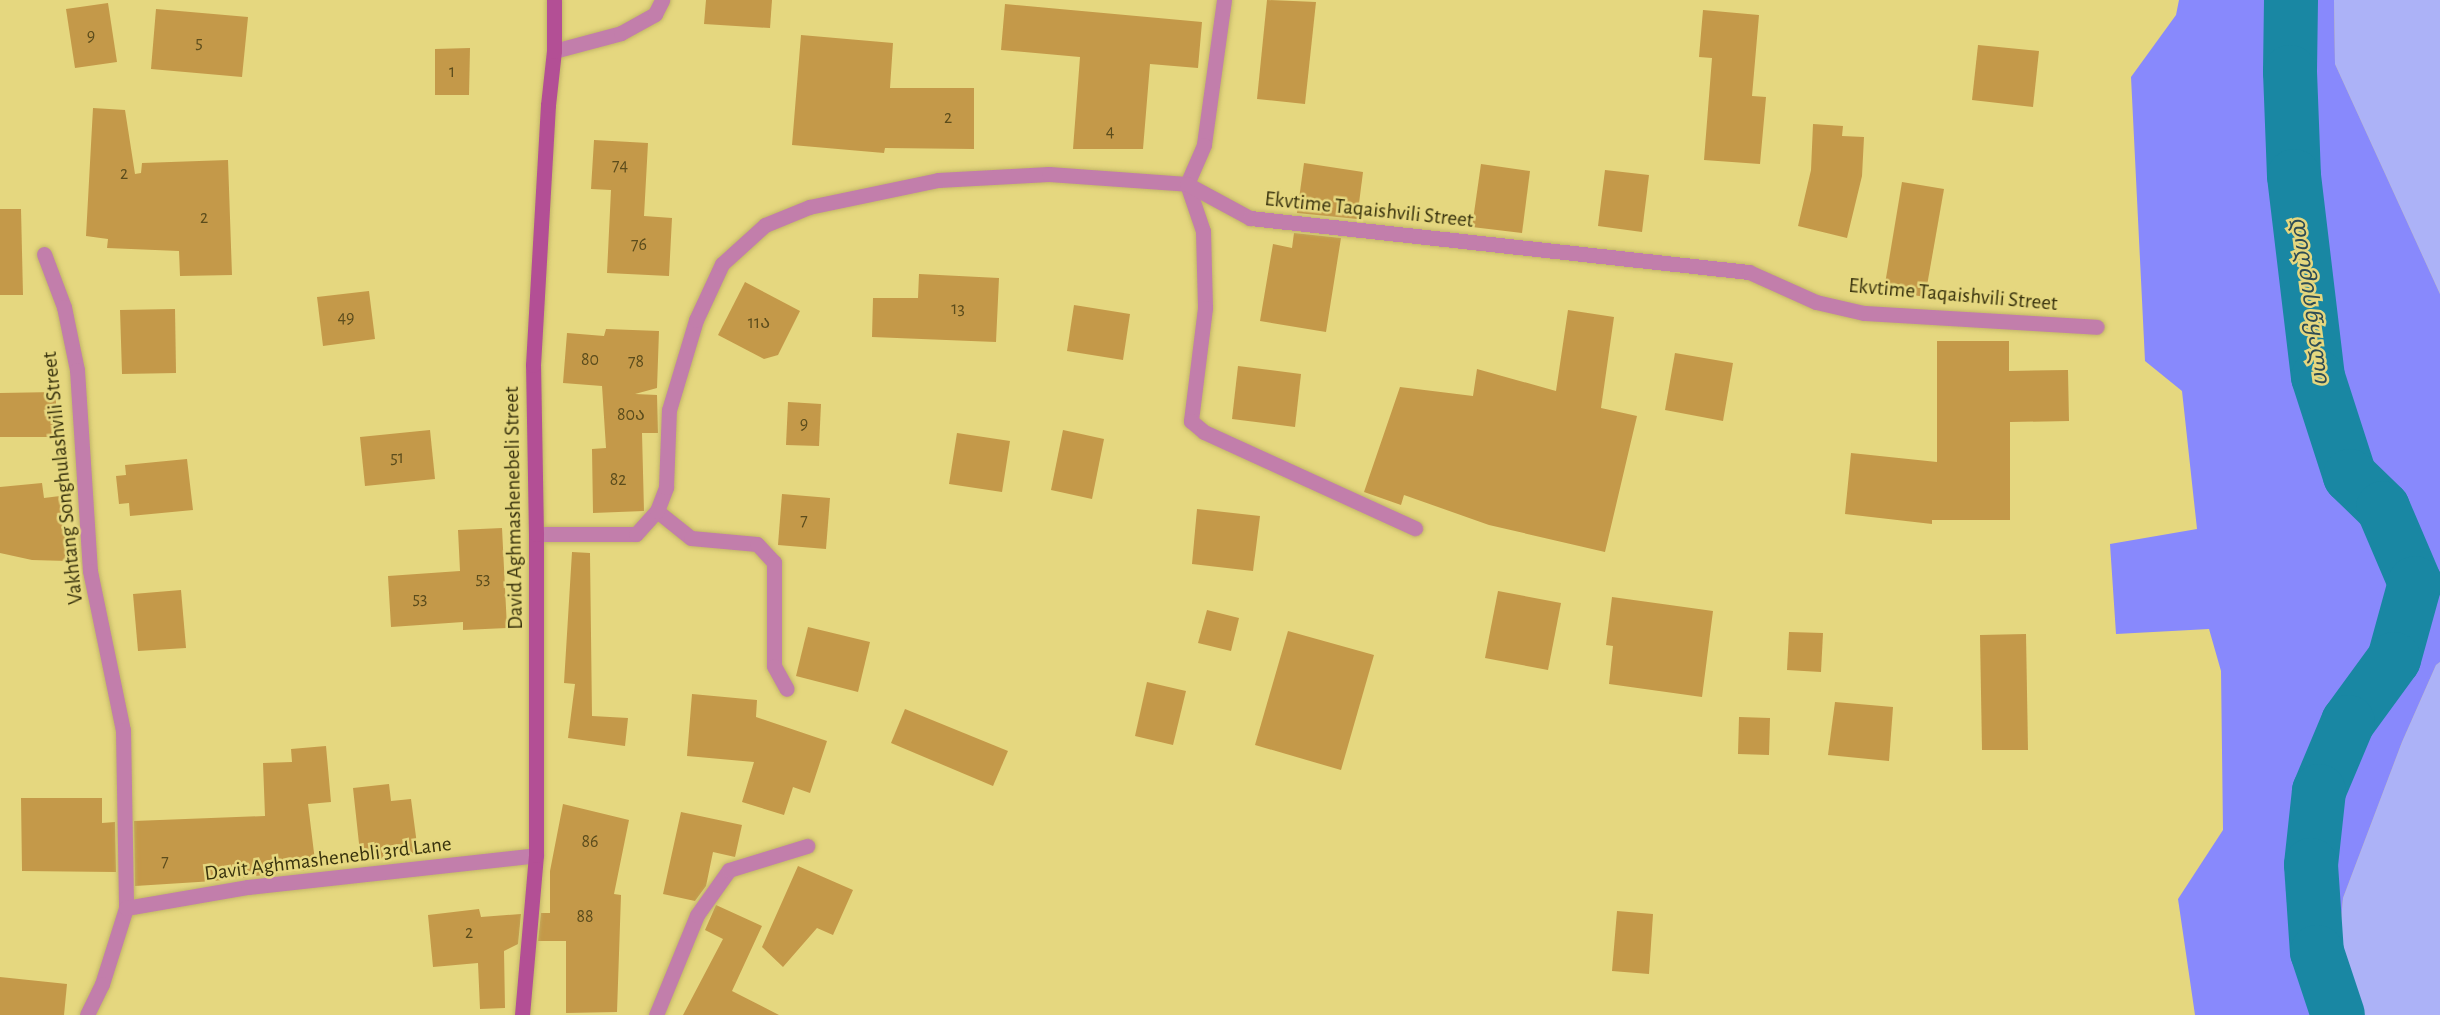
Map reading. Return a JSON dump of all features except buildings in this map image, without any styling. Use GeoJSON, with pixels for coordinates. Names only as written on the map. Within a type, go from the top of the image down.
{"type":"FeatureCollection","features":[{"type":"Feature","properties":{"kind":"street","name":"David Aghmashenebeli Street"},"geometry":{"type":"LineString","coordinates":[[522,1015],[536,855],[536,534],[533,364],[548,105],[554,51],[554,0]]}},
{"type":"Feature","properties":{"kind":"street"},"geometry":{"type":"LineString","coordinates":[[554,51],[621,33],[655,14],[663,0]]}},
{"type":"Feature","properties":{"kind":"street"},"geometry":{"type":"LineString","coordinates":[[1224,0],[1204,145],[1187,184],[1203,231],[1205,308],[1191,421],[1204,432],[1415,528]]}},
{"type":"Feature","properties":{"kind":"street","name":"Ekvtime Taqaishvili Street"},"geometry":{"type":"LineString","coordinates":[[536,534],[636,534],[657,511],[666,487],[669,410],[696,320],[722,264],[765,225],[809,207],[938,180],[1049,174],[1187,184],[1250,218],[1749,272],[1816,302],[1864,313],[2097,327]]}},
{"type":"Feature","properties":{"kind":"street","name":"Vakhtang Songhulashvili Street"},"geometry":{"type":"LineString","coordinates":[[44,254],[64,307],[77,370],[90,572],[123,730],[126,908],[102,984],[87,1015]]}},
{"type":"Feature","properties":{"kind":"street"},"geometry":{"type":"LineString","coordinates":[[657,511],[691,538],[757,544],[774,562],[774,666],[787,689]]}},
{"type":"Feature","properties":{"kind":"street"},"geometry":{"type":"LineString","coordinates":[[656,1015],[697,915],[729,870],[807,846]]}},
{"type":"Feature","properties":{"kind":"street","name":"Davit Aghmashenebli 3rd Lane"},"geometry":{"type":"LineString","coordinates":[[126,908],[248,887],[536,855]]}},
{"type":"Feature","properties":{"kind":"shaded area"},"geometry":{"type":"Polygon","coordinates":[[[2179,0],[2334,0],[2335,64],[2440,294],[2440,662],[2436,665],[2402,742],[2343,898],[2338,955],[2359,1015],[2195,1015],[2178,899],[2223,830],[2221,671],[2209,629],[2116,634],[2110,544],[2197,529],[2182,391],[2145,361],[2131,77],[2176,15],[2179,0]]]}},
{"type":"Feature","properties":{"kind":"shaded area"},"geometry":{"type":"Polygon","coordinates":[[[2334,0],[2440,0],[2440,294],[2335,64],[2334,0]]]}},
{"type":"Feature","properties":{"kind":"shaded area"},"geometry":{"type":"Polygon","coordinates":[[[2440,662],[2440,1015],[2359,1015],[2338,955],[2343,898],[2402,742],[2436,665],[2440,662]]]}},
{"type":"Feature","properties":{"kind":"waterway","name":"დიღმის წყალი"},"geometry":{"type":"LineString","coordinates":[[2291,0],[2290,72],[2294,176],[2318,377],[2350,476],[2383,508],[2415,583],[2394,659],[2348,722],[2319,791],[2311,865],[2317,952],[2338,1015]]}}]}
